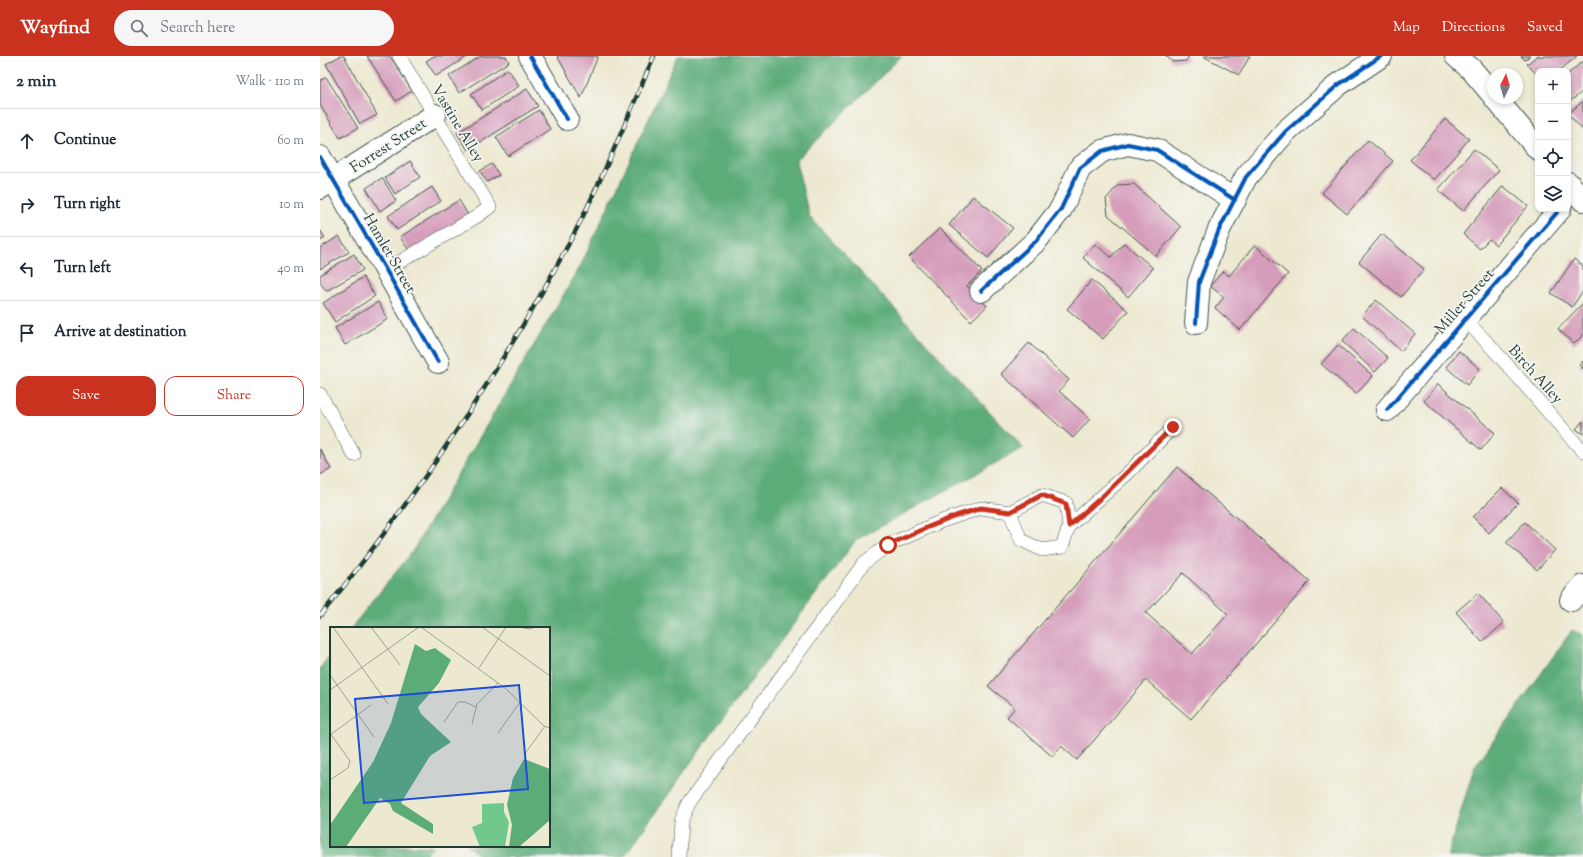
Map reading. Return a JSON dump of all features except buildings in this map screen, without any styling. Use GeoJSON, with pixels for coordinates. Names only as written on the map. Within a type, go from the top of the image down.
{"type":"FeatureCollection","features":[{"type":"Feature","properties":{"kind":"street"},"geometry":{"type":"LineString","coordinates":[[530,56],[568,119]]}},
{"type":"Feature","properties":{"kind":"street"},"geometry":{"type":"LineString","coordinates":[[1196,323],[1199,282],[1219,230],[1246,177],[1285,132],[1338,85],[1381,56]]}},
{"type":"Feature","properties":{"kind":"street"},"geometry":{"type":"LineString","coordinates":[[1456,56],[1472,70],[1487,88]]}},
{"type":"Feature","properties":{"kind":"street"},"geometry":{"type":"LineString","coordinates":[[1500,104],[1535,145]]}},
{"type":"Feature","properties":{"kind":"street","name":"Forrest Street"},"geometry":{"type":"LineString","coordinates":[[327,184],[435,115]]}},
{"type":"Feature","properties":{"kind":"street"},"geometry":{"type":"LineString","coordinates":[[981,291],[1036,241],[1061,209],[1080,168],[1102,151],[1128,144],[1157,150],[1234,200]]}},
{"type":"Feature","properties":{"kind":"street","name":"Hamlet Street"},"geometry":{"type":"LineString","coordinates":[[320,157],[327,184],[386,270],[438,362]]}},
{"type":"Feature","properties":{"kind":"street","name":"Miller Street"},"geometry":{"type":"LineString","coordinates":[[1387,410],[1557,212]]}},
{"type":"Feature","properties":{"kind":"lane","name":"Vastine Alley"},"geometry":{"type":"LineString","coordinates":[[386,270],[476,217],[490,207],[399,56]]}},
{"type":"Feature","properties":{"kind":"lane","name":"Birch Alley"},"geometry":{"type":"LineString","coordinates":[[1464,320],[1507,364],[1551,414],[1559,426],[1583,451]]}},
{"type":"Feature","properties":{"kind":"lane"},"geometry":{"type":"LineString","coordinates":[[320,394],[354,455]]}},
{"type":"Feature","properties":{"kind":"lane"},"geometry":{"type":"LineString","coordinates":[[1069,526],[1116,484],[1173,427]]}},
{"type":"Feature","properties":{"kind":"lane"},"geometry":{"type":"LineString","coordinates":[[679,857],[681,821],[689,803],[864,563],[888,545],[956,516],[981,508],[1010,512],[1042,495],[1066,504],[1069,526],[1062,547],[1042,550],[1021,540],[1010,512]]}},
{"type":"Feature","properties":{"kind":"green space"},"geometry":{"type":"Polygon","coordinates":[[[678,56],[902,56],[796,160],[809,216],[1023,448],[856,540],[694,758],[624,857],[482,857],[468,847],[550,847],[550,627],[352,627],[412,552],[580,267],[678,56]]]}},
{"type":"Feature","properties":{"kind":"green space"},"geometry":{"type":"Polygon","coordinates":[[[1572,630],[1583,635],[1583,857],[1447,857],[1474,768],[1572,630]]]}},
{"type":"Feature","properties":{"kind":"green space"},"geometry":{"type":"Polygon","coordinates":[[[330,655],[330,847],[432,847],[424,857],[320,857],[320,668],[330,655]]]}},
{"type":"Feature","properties":{"kind":"railway"},"geometry":{"type":"LineString","coordinates":[[320,616],[356,571],[425,477],[489,381],[519,331],[587,209],[654,56]]}},
{"type":"Feature","properties":{"kind":"cycle path"},"geometry":{"type":"LineString","coordinates":[[530,56],[567,119]]}},
{"type":"Feature","properties":{"kind":"cycle path"},"geometry":{"type":"LineString","coordinates":[[1196,323],[1199,282],[1219,230],[1246,177],[1285,132],[1338,85],[1381,56]]}},
{"type":"Feature","properties":{"kind":"cycle path"},"geometry":{"type":"LineString","coordinates":[[981,291],[1036,241],[1061,209],[1080,168],[1102,151],[1128,144],[1157,150],[1235,200]]}},
{"type":"Feature","properties":{"kind":"cycle path"},"geometry":{"type":"LineString","coordinates":[[320,157],[438,362]]}},
{"type":"Feature","properties":{"kind":"cycle path"},"geometry":{"type":"LineString","coordinates":[[1387,410],[1557,212]]}},
{"type":"Feature","properties":{"kind":"route"},"geometry":{"type":"LineString","coordinates":[[888,545],[956,516],[981,508],[1010,512],[1042,495],[1066,504],[1069,526],[1128,473],[1173,427]]}}]}
